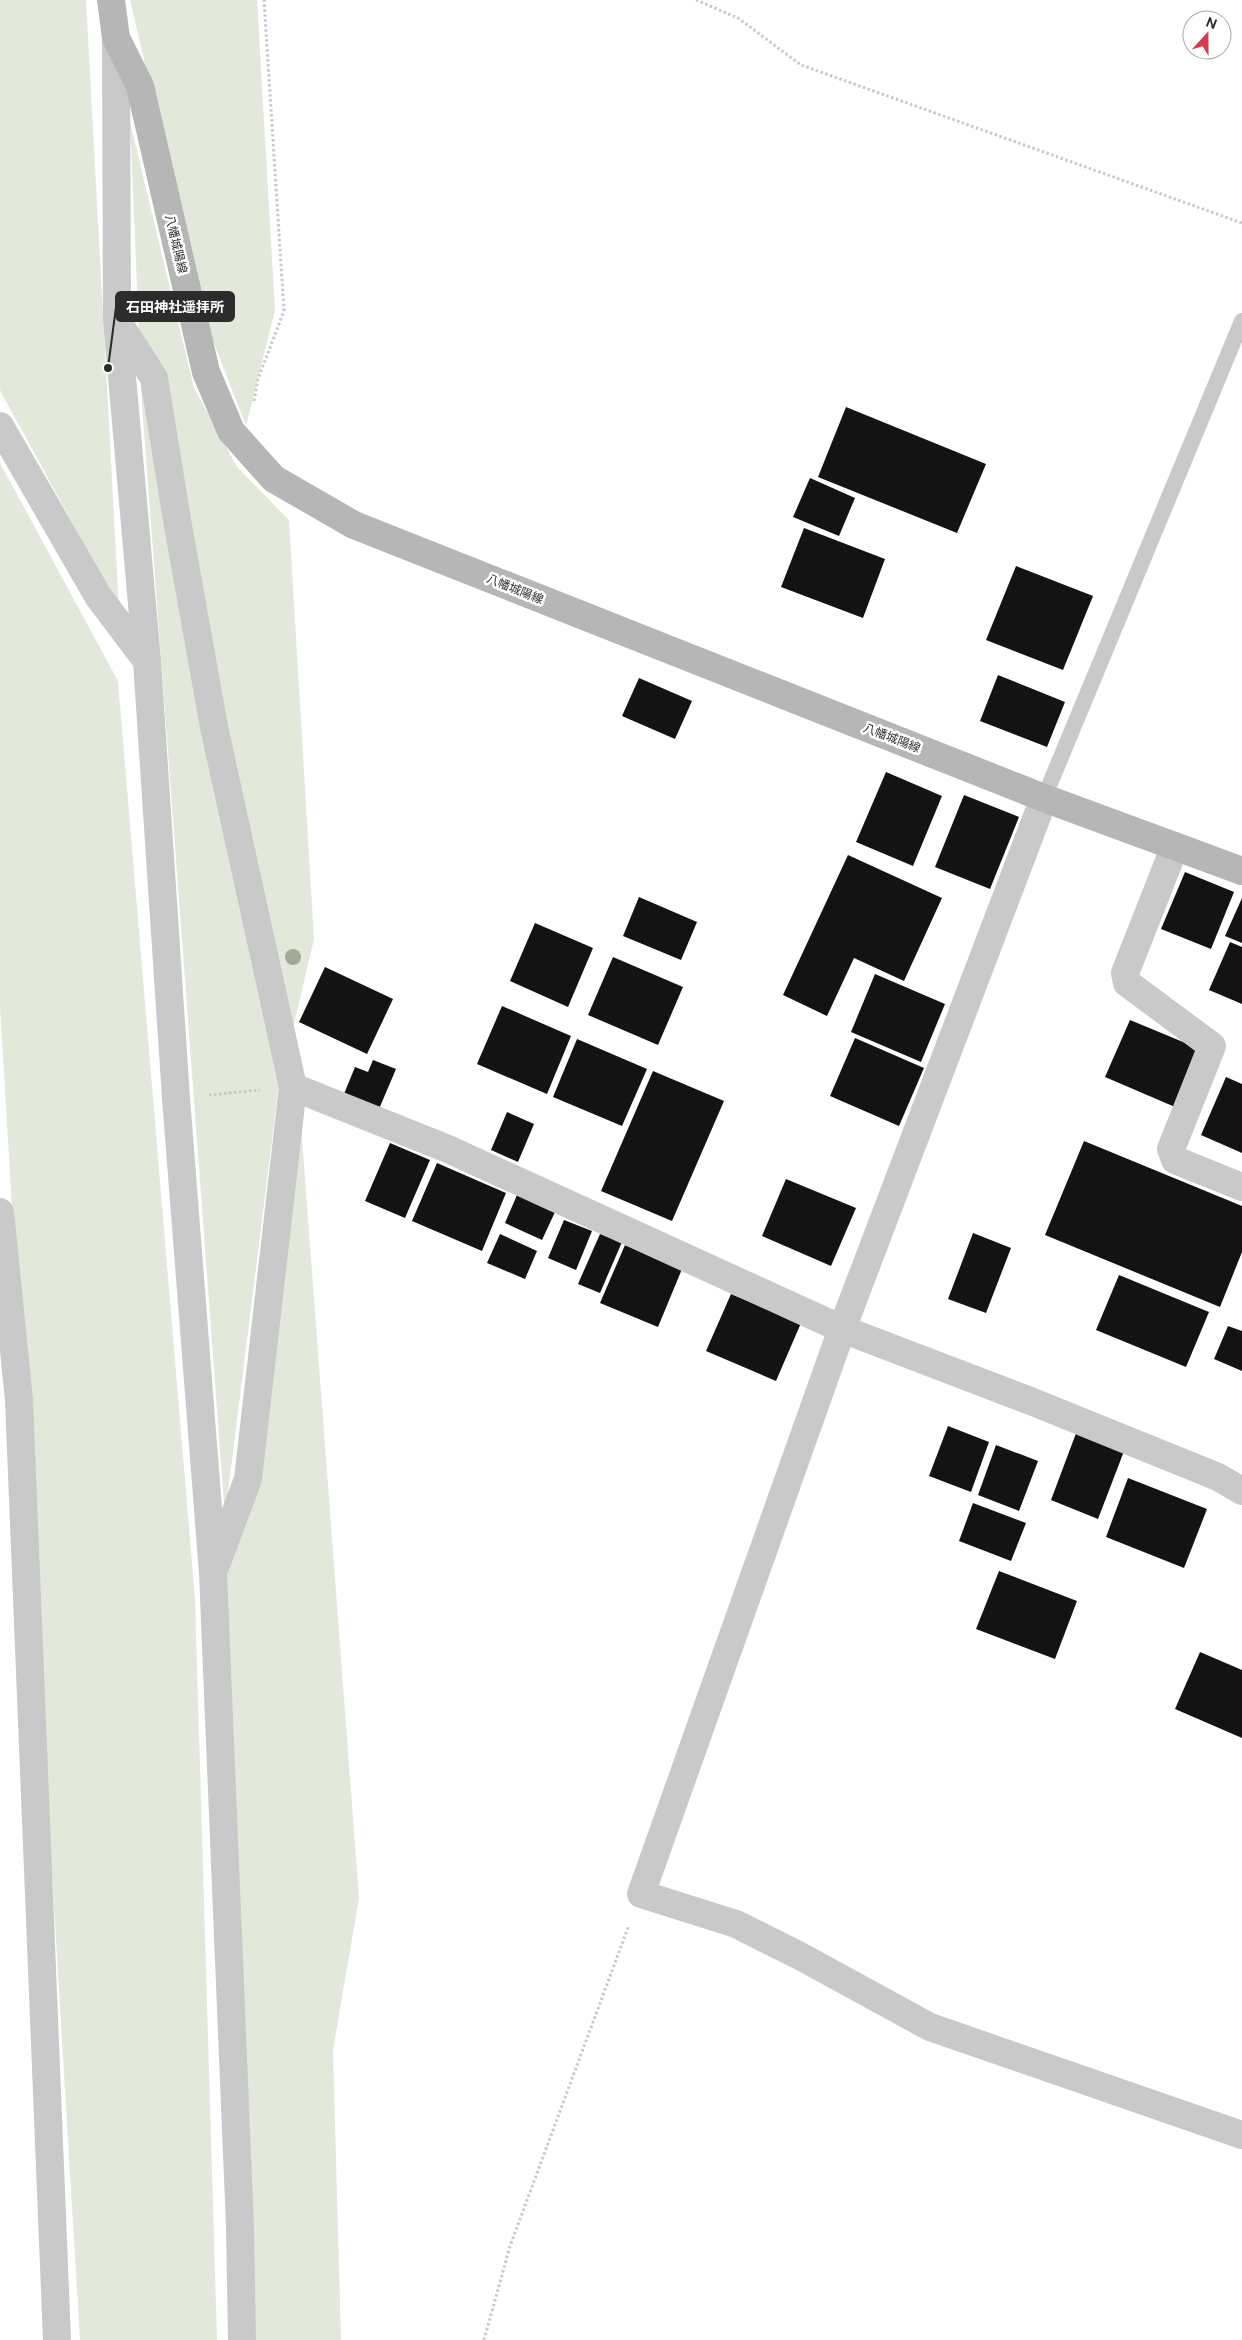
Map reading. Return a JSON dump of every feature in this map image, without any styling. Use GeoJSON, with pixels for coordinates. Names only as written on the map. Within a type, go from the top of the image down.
{"type":"FeatureCollection","features":[{"type":"Feature","properties":{"kind":"main road","name":"八幡城陽線"},"geometry":{"type":"LineString","coordinates":[[111,0],[116,38],[140,86],[206,372],[232,431],[274,479],[354,525],[1044,798],[1242,871]]}},
{"type":"Feature","properties":{"kind":"street"},"geometry":{"type":"LineString","coordinates":[[116,38],[117,320],[147,662],[176,1098],[213,1573],[240,2206],[242,2340]]}},
{"type":"Feature","properties":{"kind":"street"},"geometry":{"type":"LineString","coordinates":[[117,320],[154,378],[176,520],[214,727],[292,1087],[248,1479],[213,1573]]}},
{"type":"Feature","properties":{"kind":"street"},"geometry":{"type":"LineString","coordinates":[[0,426],[98,596],[147,662]]}},
{"type":"Feature","properties":{"kind":"street"},"geometry":{"type":"LineString","coordinates":[[1044,798],[842,1329],[641,1894],[736,1924],[800,1956],[930,2027],[1242,2135]]}},
{"type":"Feature","properties":{"kind":"street"},"geometry":{"type":"LineString","coordinates":[[1174,846],[1125,973],[1127,983],[1212,1046],[1171,1149],[1175,1160],[1242,1187]]}},
{"type":"Feature","properties":{"kind":"street"},"geometry":{"type":"LineString","coordinates":[[292,1087],[448,1149],[842,1329],[1107,1432],[1218,1477],[1242,1491]]}},
{"type":"Feature","properties":{"kind":"street"},"geometry":{"type":"LineString","coordinates":[[0,1212],[19,1400],[57,2340]]}},
{"type":"Feature","properties":{"kind":"lane"},"geometry":{"type":"LineString","coordinates":[[1044,798],[1242,322]]}},
{"type":"Feature","properties":{"kind":"path"},"geometry":{"type":"LineString","coordinates":[[247,449],[258,379],[284,310],[264,0]]}},
{"type":"Feature","properties":{"kind":"path"},"geometry":{"type":"LineString","coordinates":[[696,0],[738,18],[801,65],[1242,223]]}},
{"type":"Feature","properties":{"kind":"path"},"geometry":{"type":"LineString","coordinates":[[176,1098],[292,1087]]}},
{"type":"Feature","properties":{"kind":"path"},"geometry":{"type":"LineString","coordinates":[[484,2340],[510,2246],[641,1894]]}},
{"type":"Feature","properties":{"kind":"green space"},"geometry":{"type":"Polygon","coordinates":[[[0,0],[86,0],[119,609],[0,390],[0,0]]]}},
{"type":"Feature","properties":{"kind":"green space"},"geometry":{"type":"Polygon","coordinates":[[[130,0],[257,0],[275,310],[246,426],[205,320],[130,0]]]}},
{"type":"Feature","properties":{"kind":"green space"},"geometry":{"type":"Polygon","coordinates":[[[130,122],[194,388],[237,467],[289,520],[314,939],[278,1092],[225,1516],[142,404],[130,122]]]}},
{"type":"Feature","properties":{"kind":"green space"},"geometry":{"type":"Polygon","coordinates":[[[0,463],[118,681],[195,1599],[217,2340],[80,2340],[0,1007],[0,463]]]}},
{"type":"Feature","properties":{"kind":"green space"},"geometry":{"type":"Polygon","coordinates":[[[300,1112],[359,1898],[333,2050],[341,2340],[251,2340],[226,1562],[300,1112]]]}},
{"type":"Feature","properties":{"kind":"building"},"geometry":{"type":"Polygon","coordinates":[[[846,407],[986,464],[957,533],[818,477],[846,407]]]}},
{"type":"Feature","properties":{"kind":"building"},"geometry":{"type":"Polygon","coordinates":[[[810,478],[855,498],[839,536],[793,517],[810,478]]]}},
{"type":"Feature","properties":{"kind":"building"},"geometry":{"type":"Polygon","coordinates":[[[804,528],[885,559],[863,618],[781,587],[804,528]]]}},
{"type":"Feature","properties":{"kind":"building"},"geometry":{"type":"Polygon","coordinates":[[[1016,566],[1093,596],[1063,670],[986,640],[1016,566]]]}},
{"type":"Feature","properties":{"kind":"building"},"geometry":{"type":"Polygon","coordinates":[[[998,675],[1065,702],[1047,747],[980,721],[998,675]]]}},
{"type":"Feature","properties":{"kind":"building"},"geometry":{"type":"Polygon","coordinates":[[[639,678],[692,701],[675,739],[622,716],[639,678]]]}},
{"type":"Feature","properties":{"kind":"building"},"geometry":{"type":"Polygon","coordinates":[[[886,772],[942,796],[913,866],[856,842],[886,772]]]}},
{"type":"Feature","properties":{"kind":"building"},"geometry":{"type":"Polygon","coordinates":[[[964,795],[1019,817],[990,889],[935,867],[964,795]]]}},
{"type":"Feature","properties":{"kind":"building"},"geometry":{"type":"Polygon","coordinates":[[[848,855],[942,898],[904,981],[854,958],[827,1016],[783,995],[848,855]]]}},
{"type":"Feature","properties":{"kind":"building"},"geometry":{"type":"Polygon","coordinates":[[[1185,872],[1234,892],[1211,949],[1161,929],[1185,872]]]}},
{"type":"Feature","properties":{"kind":"building"},"geometry":{"type":"Polygon","coordinates":[[[639,897],[697,922],[681,960],[623,936],[639,897]]]}},
{"type":"Feature","properties":{"kind":"building"},"geometry":{"type":"Polygon","coordinates":[[[1242,898],[1242,943],[1225,936],[1242,898]]]}},
{"type":"Feature","properties":{"kind":"building"},"geometry":{"type":"Polygon","coordinates":[[[535,923],[593,948],[568,1007],[510,981],[535,923]]]}},
{"type":"Feature","properties":{"kind":"building"},"geometry":{"type":"Polygon","coordinates":[[[1230,942],[1242,947],[1242,1004],[1209,990],[1230,942]]]}},
{"type":"Feature","properties":{"kind":"building"},"geometry":{"type":"Polygon","coordinates":[[[613,957],[683,987],[658,1045],[588,1015],[613,957]]]}},
{"type":"Feature","properties":{"kind":"building"},"geometry":{"type":"Polygon","coordinates":[[[325,967],[393,999],[367,1054],[299,1022],[325,967]]]}},
{"type":"Feature","properties":{"kind":"building"},"geometry":{"type":"Polygon","coordinates":[[[875,974],[945,1004],[921,1062],[851,1032],[875,974]]]}},
{"type":"Feature","properties":{"kind":"building"},"geometry":{"type":"Polygon","coordinates":[[[502,1006],[571,1036],[547,1094],[477,1064],[502,1006]]]}},
{"type":"Feature","properties":{"kind":"building"},"geometry":{"type":"Polygon","coordinates":[[[1130,1020],[1200,1049],[1175,1107],[1105,1077],[1130,1020]]]}},
{"type":"Feature","properties":{"kind":"building"},"geometry":{"type":"Polygon","coordinates":[[[855,1038],[924,1068],[899,1126],[830,1096],[855,1038]]]}},
{"type":"Feature","properties":{"kind":"building"},"geometry":{"type":"Polygon","coordinates":[[[577,1039],[647,1069],[622,1126],[553,1097],[577,1039]]]}},
{"type":"Feature","properties":{"kind":"building"},"geometry":{"type":"Polygon","coordinates":[[[373,1060],[396,1069],[379,1109],[344,1094],[355,1067],[368,1072],[373,1060]]]}},
{"type":"Feature","properties":{"kind":"building"},"geometry":{"type":"Polygon","coordinates":[[[653,1071],[724,1101],[672,1221],[601,1191],[653,1071]]]}},
{"type":"Feature","properties":{"kind":"building"},"geometry":{"type":"Polygon","coordinates":[[[1226,1077],[1242,1084],[1242,1153],[1201,1135],[1226,1077]]]}},
{"type":"Feature","properties":{"kind":"building"},"geometry":{"type":"Polygon","coordinates":[[[507,1112],[534,1124],[518,1162],[491,1150],[507,1112]]]}},
{"type":"Feature","properties":{"kind":"building"},"geometry":{"type":"Polygon","coordinates":[[[1084,1141],[1242,1206],[1242,1252],[1220,1307],[1045,1235],[1084,1141]]]}},
{"type":"Feature","properties":{"kind":"building"},"geometry":{"type":"Polygon","coordinates":[[[390,1143],[430,1160],[405,1218],[365,1201],[390,1143]]]}},
{"type":"Feature","properties":{"kind":"building"},"geometry":{"type":"Polygon","coordinates":[[[437,1163],[506,1193],[482,1251],[412,1221],[437,1163]]]}},
{"type":"Feature","properties":{"kind":"building"},"geometry":{"type":"Polygon","coordinates":[[[786,1179],[856,1208],[831,1266],[762,1236],[786,1179]]]}},
{"type":"Feature","properties":{"kind":"building"},"geometry":{"type":"Polygon","coordinates":[[[517,1195],[555,1212],[542,1240],[505,1223],[517,1195]]]}},
{"type":"Feature","properties":{"kind":"building"},"geometry":{"type":"Polygon","coordinates":[[[564,1220],[592,1231],[576,1270],[548,1258],[564,1220]]]}},
{"type":"Feature","properties":{"kind":"building"},"geometry":{"type":"Polygon","coordinates":[[[973,1233],[1011,1248],[986,1313],[948,1299],[973,1233]]]}},
{"type":"Feature","properties":{"kind":"building"},"geometry":{"type":"Polygon","coordinates":[[[500,1234],[537,1251],[525,1279],[487,1263],[500,1234]]]}},
{"type":"Feature","properties":{"kind":"building"},"geometry":{"type":"Polygon","coordinates":[[[600,1234],[622,1242],[600,1293],[578,1284],[600,1234]]]}},
{"type":"Feature","properties":{"kind":"building"},"geometry":{"type":"Polygon","coordinates":[[[625,1245],[682,1269],[658,1327],[600,1303],[625,1245]]]}},
{"type":"Feature","properties":{"kind":"building"},"geometry":{"type":"Polygon","coordinates":[[[1119,1275],[1209,1312],[1186,1367],[1096,1330],[1119,1275]]]}},
{"type":"Feature","properties":{"kind":"building"},"geometry":{"type":"Polygon","coordinates":[[[731,1294],[801,1323],[776,1381],[706,1351],[731,1294]]]}},
{"type":"Feature","properties":{"kind":"building"},"geometry":{"type":"Polygon","coordinates":[[[1228,1326],[1242,1331],[1242,1371],[1214,1359],[1228,1326]]]}},
{"type":"Feature","properties":{"kind":"building"},"geometry":{"type":"Polygon","coordinates":[[[948,1426],[989,1442],[971,1492],[929,1476],[948,1426]]]}},
{"type":"Feature","properties":{"kind":"building"},"geometry":{"type":"Polygon","coordinates":[[[1078,1428],[1126,1446],[1098,1519],[1051,1500],[1078,1428]]]}},
{"type":"Feature","properties":{"kind":"building"},"geometry":{"type":"Polygon","coordinates":[[[996,1445],[1038,1461],[1019,1511],[978,1495],[996,1445]]]}},
{"type":"Feature","properties":{"kind":"building"},"geometry":{"type":"Polygon","coordinates":[[[1128,1478],[1207,1509],[1184,1568],[1106,1537],[1128,1478]]]}},
{"type":"Feature","properties":{"kind":"building"},"geometry":{"type":"Polygon","coordinates":[[[973,1503],[1026,1523],[1011,1561],[959,1541],[973,1503]]]}},
{"type":"Feature","properties":{"kind":"building"},"geometry":{"type":"Polygon","coordinates":[[[999,1571],[1077,1601],[1055,1659],[976,1629],[999,1571]]]}},
{"type":"Feature","properties":{"kind":"building"},"geometry":{"type":"Polygon","coordinates":[[[1200,1652],[1242,1670],[1242,1738],[1175,1709],[1200,1652]]]}},
{"type":"Feature","properties":{"kind":"place","name":"石田神社遥拝所"},"geometry":{"type":"Point","coordinates":[108,368]}}]}
